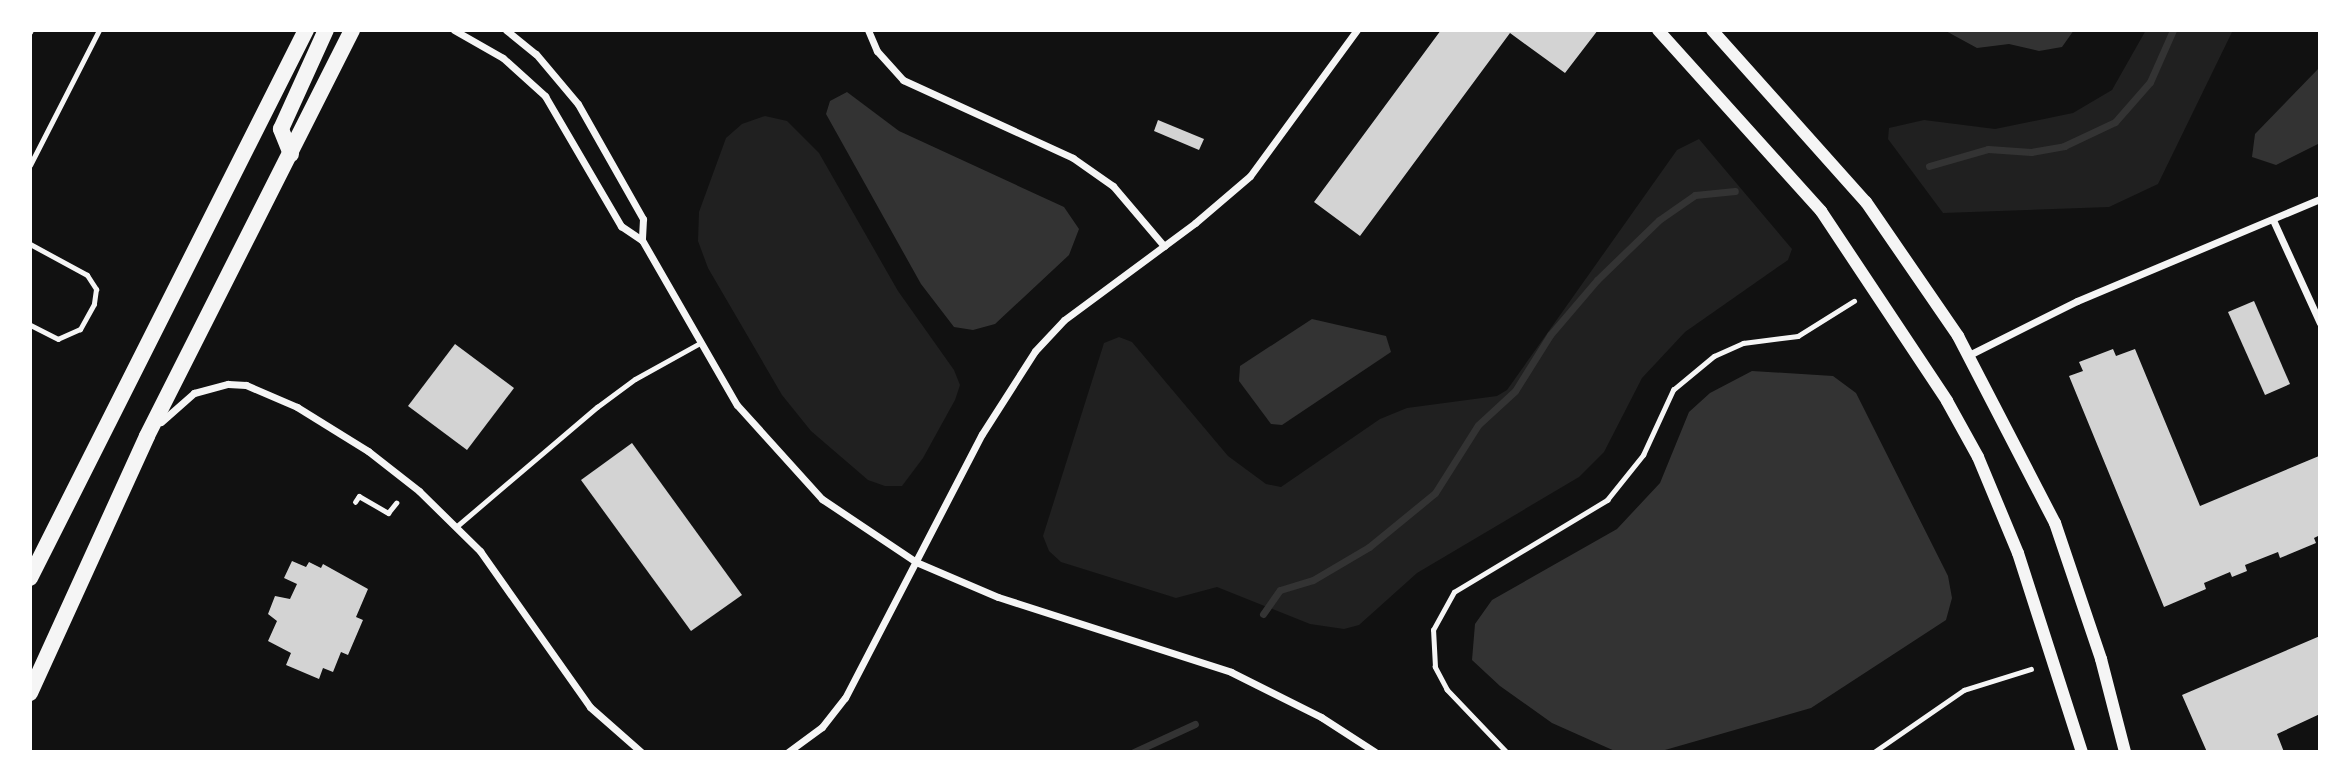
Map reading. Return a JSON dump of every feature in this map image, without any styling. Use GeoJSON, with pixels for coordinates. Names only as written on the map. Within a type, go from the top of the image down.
{"type":"FeatureCollection","features":[{"type":"Feature","properties":{"kind":"main road"},"geometry":{"type":"LineString","coordinates":[[30,579],[306,30]]}},
{"type":"Feature","properties":{"kind":"main road"},"geometry":{"type":"LineString","coordinates":[[291,154],[281,129],[326,30]]}},
{"type":"Feature","properties":{"kind":"main road"},"geometry":{"type":"LineString","coordinates":[[30,693],[147,436],[352,31]]}},
{"type":"Feature","properties":{"kind":"street"},"geometry":{"type":"LineString","coordinates":[[454,30],[503,58],[538,89],[563,122],[621,226],[642,240],[737,405],[803,480],[869,534],[916,562],[998,597],[1231,672],[1321,717],[1375,752]]}},
{"type":"Feature","properties":{"kind":"street"},"geometry":{"type":"LineString","coordinates":[[506,30],[536,54],[578,104],[643,219],[642,240]]}},
{"type":"Feature","properties":{"kind":"street"},"geometry":{"type":"LineString","coordinates":[[868,30],[877,51],[903,80],[1073,158],[1113,186],[1164,246]]}},
{"type":"Feature","properties":{"kind":"street"},"geometry":{"type":"LineString","coordinates":[[788,752],[810,738],[838,708],[1004,394],[1035,351],[1074,312],[1164,246],[1250,176],[1357,30]]}},
{"type":"Feature","properties":{"kind":"street"},"geometry":{"type":"LineString","coordinates":[[1658,30],[1821,211],[1947,401],[1978,457],[2018,553],[2082,752]]}},
{"type":"Feature","properties":{"kind":"street"},"geometry":{"type":"LineString","coordinates":[[1712,30],[1866,202],[1909,260],[1969,355],[2055,523],[2101,659],[2125,752]]}},
{"type":"Feature","properties":{"kind":"street"},"geometry":{"type":"LineString","coordinates":[[1969,355],[2077,301],[2320,199]]}},
{"type":"Feature","properties":{"kind":"street"},"geometry":{"type":"LineString","coordinates":[[2273,220],[2320,323]]}},
{"type":"Feature","properties":{"kind":"street"},"geometry":{"type":"LineString","coordinates":[[147,436],[194,393],[228,384],[246,385],[297,407],[368,451],[457,526],[480,551],[590,707],[641,752]]}},
{"type":"Feature","properties":{"kind":"lane"},"geometry":{"type":"LineString","coordinates":[[30,165],[99,30]]}},
{"type":"Feature","properties":{"kind":"lane"},"geometry":{"type":"LineString","coordinates":[[30,244],[88,275],[96,289],[94,304],[80,329],[58,338],[30,325]]}},
{"type":"Feature","properties":{"kind":"lane"},"geometry":{"type":"LineString","coordinates":[[457,526],[597,407],[635,379],[700,343]]}},
{"type":"Feature","properties":{"kind":"path"},"geometry":{"type":"LineString","coordinates":[[1506,752],[1447,690],[1435,667],[1433,630],[1454,592],[1607,500],[1643,454],[1673,390],[1714,356],[1743,343],[1798,336],[1854,301]]}},
{"type":"Feature","properties":{"kind":"path"},"geometry":{"type":"LineString","coordinates":[[355,502],[359,496],[388,513],[396,503]]}},
{"type":"Feature","properties":{"kind":"path"},"geometry":{"type":"LineString","coordinates":[[1874,752],[1964,691],[2031,669]]}},
{"type":"Feature","properties":{"kind":"shaded area"},"geometry":{"type":"Polygon","coordinates":[[[1944,30],[2074,30],[2062,47],[2039,51],[2009,44],[1977,48],[1944,30]]]}},
{"type":"Feature","properties":{"kind":"shaded area"},"geometry":{"type":"Polygon","coordinates":[[[2146,30],[2233,30],[2158,184],[2109,207],[1943,213],[1888,139],[1889,128],[1924,120],[1995,129],[2073,113],[2112,90],[2146,30]]]}},
{"type":"Feature","properties":{"kind":"shaded area"},"geometry":{"type":"Polygon","coordinates":[[[2320,67],[2320,143],[2276,165],[2252,157],[2255,134],[2320,67]]]}},
{"type":"Feature","properties":{"kind":"shaded area"},"geometry":{"type":"Polygon","coordinates":[[[847,92],[899,131],[1064,207],[1079,229],[1069,255],[995,324],[973,330],[954,327],[921,284],[826,114],[830,101],[847,92]]]}},
{"type":"Feature","properties":{"kind":"shaded area"},"geometry":{"type":"Polygon","coordinates":[[[765,116],[787,121],[819,153],[898,291],[954,370],[960,385],[955,400],[923,458],[902,486],[885,486],[868,480],[811,431],[782,395],[708,268],[698,241],[699,212],[726,138],[742,124],[765,116]]]}},
{"type":"Feature","properties":{"kind":"shaded area"},"geometry":{"type":"Polygon","coordinates":[[[1699,139],[1792,249],[1788,260],[1685,332],[1642,378],[1604,452],[1579,477],[1417,573],[1359,625],[1344,629],[1310,624],[1217,587],[1176,598],[1061,562],[1049,551],[1043,536],[1104,343],[1119,337],[1132,342],[1228,456],[1266,484],[1281,487],[1380,419],[1407,408],[1497,396],[1507,390],[1677,150],[1699,139]]]}},
{"type":"Feature","properties":{"kind":"shaded area"},"geometry":{"type":"Polygon","coordinates":[[[1312,319],[1386,336],[1391,352],[1282,425],[1271,424],[1239,381],[1240,366],[1312,319]]]}},
{"type":"Feature","properties":{"kind":"shaded area"},"geometry":{"type":"Polygon","coordinates":[[[1752,371],[1833,376],[1856,393],[1948,576],[1952,598],[1946,620],[1811,708],[1658,752],[1617,752],[1552,723],[1500,686],[1472,660],[1475,624],[1492,600],[1617,529],[1660,483],[1689,412],[1710,393],[1752,371]]]}},
{"type":"Feature","properties":{"kind":"building"},"geometry":{"type":"Polygon","coordinates":[[[1441,30],[1598,30],[1565,73],[1510,33],[1360,236],[1314,202],[1441,30]]]}},
{"type":"Feature","properties":{"kind":"building"},"geometry":{"type":"Polygon","coordinates":[[[1158,120],[1204,139],[1199,150],[1154,131],[1158,120]]]}},
{"type":"Feature","properties":{"kind":"building"},"geometry":{"type":"Polygon","coordinates":[[[2254,301],[2290,384],[2265,395],[2228,312],[2254,301]]]}},
{"type":"Feature","properties":{"kind":"building"},"geometry":{"type":"Polygon","coordinates":[[[455,344],[514,388],[467,450],[408,406],[455,344]]]}},
{"type":"Feature","properties":{"kind":"building"},"geometry":{"type":"Polygon","coordinates":[[[2113,349],[2116,356],[2135,349],[2200,506],[2319,456],[2320,535],[2314,538],[2316,543],[2280,558],[2278,552],[2245,565],[2247,571],[2232,577],[2230,572],[2204,583],[2206,589],[2164,607],[2069,376],[2083,371],[2079,362],[2113,349]]]}},
{"type":"Feature","properties":{"kind":"building"},"geometry":{"type":"Polygon","coordinates":[[[632,443],[742,595],[691,631],[581,480],[632,443]]]}},
{"type":"Feature","properties":{"kind":"building"},"geometry":{"type":"Polygon","coordinates":[[[292,561],[306,567],[309,562],[321,568],[323,564],[368,589],[356,617],[363,620],[348,655],[341,652],[333,672],[323,668],[319,679],[286,665],[291,653],[268,641],[277,621],[268,614],[275,596],[290,599],[297,584],[284,578],[292,561]]]}},
{"type":"Feature","properties":{"kind":"building"},"geometry":{"type":"Polygon","coordinates":[[[2320,636],[2320,714],[2277,734],[2284,752],[2207,752],[2182,695],[2320,636]]]}},
{"type":"Feature","properties":{"kind":"waterway"},"geometry":{"type":"LineString","coordinates":[[1929,166],[1988,149],[2031,152],[2064,146],[2115,122],[2150,82],[2173,30]]}},
{"type":"Feature","properties":{"kind":"waterway"},"geometry":{"type":"LineString","coordinates":[[1263,614],[1280,590],[1313,580],[1369,547],[1435,493],[1478,425],[1515,391],[1550,335],[1597,280],[1659,220],[1695,195],[1735,191]]}},
{"type":"Feature","properties":{"kind":"waterway"},"geometry":{"type":"LineString","coordinates":[[1134,752],[1195,724]]}}]}
